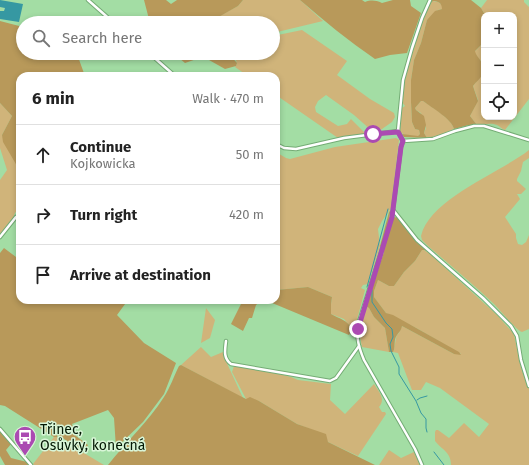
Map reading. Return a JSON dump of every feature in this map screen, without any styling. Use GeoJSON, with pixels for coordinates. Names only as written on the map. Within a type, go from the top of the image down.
{"type":"FeatureCollection","features":[{"type":"Feature","properties":{"kind":"street"},"geometry":{"type":"LineString","coordinates":[[88,0],[106,16]]}},
{"type":"Feature","properties":{"kind":"street"},"geometry":{"type":"LineString","coordinates":[[422,465],[364,360],[357,337],[358,325],[394,211],[401,147],[403,141],[398,132],[403,80],[422,18],[430,0]]}},
{"type":"Feature","properties":{"kind":"street"},"geometry":{"type":"LineString","coordinates":[[157,60],[171,72]]}},
{"type":"Feature","properties":{"kind":"street"},"geometry":{"type":"LineString","coordinates":[[403,141],[433,139],[474,126],[484,126],[529,140]]}},
{"type":"Feature","properties":{"kind":"street"},"geometry":{"type":"LineString","coordinates":[[280,146],[284,148],[296,149],[344,138],[398,132]]}},
{"type":"Feature","properties":{"kind":"street"},"geometry":{"type":"LineString","coordinates":[[394,211],[417,240],[487,302],[511,326],[517,336],[521,360],[529,386]]}},
{"type":"Feature","properties":{"kind":"street"},"geometry":{"type":"LineString","coordinates":[[0,237],[16,217]]}},
{"type":"Feature","properties":{"kind":"street"},"geometry":{"type":"LineString","coordinates":[[226,341],[225,354],[227,360],[231,364],[330,381],[336,378],[359,346]]}},
{"type":"Feature","properties":{"kind":"street"},"geometry":{"type":"LineString","coordinates":[[0,429],[32,465]]}},
{"type":"Feature","properties":{"kind":"shaded area"},"geometry":{"type":"Polygon","coordinates":[[[144,0],[166,0],[171,4],[177,0],[243,0],[238,6],[220,16],[148,16],[144,0]]]}},
{"type":"Feature","properties":{"kind":"shaded area"},"geometry":{"type":"Polygon","coordinates":[[[243,0],[300,0],[323,21],[280,31],[280,16],[220,16],[238,6],[243,0]]]}},
{"type":"Feature","properties":{"kind":"shaded area"},"geometry":{"type":"Polygon","coordinates":[[[300,0],[362,0],[365,2],[377,1],[382,3],[393,0],[410,0],[411,6],[421,13],[407,53],[375,59],[337,31],[300,0]]]}},
{"type":"Feature","properties":{"kind":"shaded area"},"geometry":{"type":"Polygon","coordinates":[[[432,0],[471,0],[481,8],[483,12],[481,12],[481,45],[475,51],[481,61],[481,77],[473,86],[478,101],[470,116],[477,125],[469,125],[454,129],[450,121],[421,101],[415,108],[424,116],[426,125],[424,133],[427,138],[404,137],[402,134],[418,136],[420,134],[419,130],[415,129],[412,122],[411,80],[414,60],[421,43],[427,20],[435,11],[442,9],[438,2],[433,1],[431,3],[432,0]]]}},
{"type":"Feature","properties":{"kind":"shaded area"},"geometry":{"type":"Polygon","coordinates":[[[487,0],[524,0],[529,7],[529,99],[517,114],[517,12],[483,12],[481,8],[487,0]]]}},
{"type":"Feature","properties":{"kind":"shaded area"},"geometry":{"type":"Polygon","coordinates":[[[433,1],[442,5],[442,9],[438,10],[427,20],[421,43],[414,60],[411,80],[412,122],[415,129],[419,130],[420,134],[418,136],[408,136],[400,132],[402,108],[405,106],[402,102],[407,68],[422,22],[433,1]]]}},
{"type":"Feature","properties":{"kind":"shaded area"},"geometry":{"type":"Polygon","coordinates":[[[0,21],[16,25],[16,60],[79,60],[84,72],[16,72],[16,164],[3,142],[2,135],[12,116],[0,103],[0,21]]]}},
{"type":"Feature","properties":{"kind":"shaded area"},"geometry":{"type":"Polygon","coordinates":[[[302,30],[347,61],[337,75],[370,99],[394,113],[395,117],[392,122],[377,132],[372,131],[354,115],[326,95],[318,101],[315,107],[316,112],[338,126],[347,124],[351,119],[366,134],[338,138],[280,98],[280,72],[242,72],[235,67],[237,63],[236,60],[280,60],[280,35],[302,30]]]}},
{"type":"Feature","properties":{"kind":"shaded area"},"geometry":{"type":"Polygon","coordinates":[[[481,45],[481,61],[475,54],[475,51],[481,45]]]}},
{"type":"Feature","properties":{"kind":"shaded area"},"geometry":{"type":"Polygon","coordinates":[[[181,60],[194,60],[185,63],[181,60]]]}},
{"type":"Feature","properties":{"kind":"shaded area"},"geometry":{"type":"Polygon","coordinates":[[[209,60],[234,60],[237,63],[236,66],[225,69],[209,60]]]}},
{"type":"Feature","properties":{"kind":"shaded area"},"geometry":{"type":"Polygon","coordinates":[[[481,76],[481,120],[513,120],[505,130],[494,124],[477,125],[470,116],[478,100],[473,86],[481,76]]]}},
{"type":"Feature","properties":{"kind":"shaded area"},"geometry":{"type":"Polygon","coordinates":[[[421,101],[446,117],[454,129],[438,136],[427,138],[424,133],[426,128],[421,113],[415,108],[421,101]]]}},
{"type":"Feature","properties":{"kind":"shaded area"},"geometry":{"type":"Polygon","coordinates":[[[0,103],[12,116],[2,135],[16,163],[16,212],[12,222],[0,238],[0,180],[7,170],[0,148],[0,103]]]}},
{"type":"Feature","properties":{"kind":"shaded area"},"geometry":{"type":"Polygon","coordinates":[[[396,138],[399,140],[391,208],[378,229],[380,246],[368,284],[363,285],[361,288],[365,290],[355,327],[349,325],[344,319],[331,314],[332,297],[308,287],[280,290],[280,154],[290,159],[335,147],[396,138]]]}},
{"type":"Feature","properties":{"kind":"shaded area"},"geometry":{"type":"Polygon","coordinates":[[[529,150],[529,158],[523,162],[517,179],[517,181],[526,189],[521,194],[517,194],[520,199],[505,217],[516,234],[518,244],[522,245],[526,242],[529,235],[529,329],[522,332],[512,324],[494,304],[428,246],[422,240],[421,236],[427,222],[451,198],[529,150]]]}},
{"type":"Feature","properties":{"kind":"shaded area"},"geometry":{"type":"Polygon","coordinates":[[[391,210],[389,218],[397,217],[430,252],[422,250],[415,261],[404,272],[394,286],[389,286],[378,280],[374,291],[374,297],[386,313],[393,315],[459,352],[461,355],[454,354],[402,326],[396,337],[393,352],[389,352],[385,328],[366,306],[384,252],[380,246],[389,212],[391,210]]]}},
{"type":"Feature","properties":{"kind":"shaded area"},"geometry":{"type":"Polygon","coordinates":[[[4,248],[16,257],[16,304],[125,304],[117,315],[144,343],[176,363],[164,394],[143,422],[116,448],[114,418],[108,410],[72,424],[76,436],[88,445],[84,452],[58,435],[57,437],[54,437],[5,406],[0,405],[0,253],[4,248]]]}},
{"type":"Feature","properties":{"kind":"shaded area"},"geometry":{"type":"Polygon","coordinates":[[[422,250],[429,253],[497,315],[514,334],[521,368],[529,389],[529,465],[451,465],[448,454],[435,441],[436,430],[449,438],[464,423],[479,437],[489,424],[440,388],[426,382],[421,390],[412,390],[398,353],[393,352],[397,335],[402,326],[454,354],[461,354],[418,329],[386,313],[374,297],[374,291],[378,280],[389,286],[394,286],[404,272],[415,261],[422,250]]]}},
{"type":"Feature","properties":{"kind":"shaded area"},"geometry":{"type":"Polygon","coordinates":[[[308,287],[332,297],[331,314],[343,320],[350,326],[352,329],[349,335],[275,304],[280,304],[280,290],[308,287]]]}},
{"type":"Feature","properties":{"kind":"shaded area"},"geometry":{"type":"Polygon","coordinates":[[[241,304],[257,304],[252,318],[249,318],[243,331],[231,324],[241,304]]]}},
{"type":"Feature","properties":{"kind":"shaded area"},"geometry":{"type":"Polygon","coordinates":[[[366,306],[385,328],[389,352],[362,347],[359,332],[366,306]]]}},
{"type":"Feature","properties":{"kind":"shaded area"},"geometry":{"type":"Polygon","coordinates":[[[206,308],[215,320],[210,338],[201,343],[206,308]]]}},
{"type":"Feature","properties":{"kind":"shaded area"},"geometry":{"type":"Polygon","coordinates":[[[201,347],[211,357],[223,352],[243,398],[181,365],[201,347]]]}},
{"type":"Feature","properties":{"kind":"shaded area"},"geometry":{"type":"Polygon","coordinates":[[[181,365],[246,399],[250,397],[259,401],[297,424],[326,434],[328,442],[375,465],[108,465],[158,406],[168,390],[179,366],[181,365]]]}},
{"type":"Feature","properties":{"kind":"shaded area"},"geometry":{"type":"Polygon","coordinates":[[[234,366],[267,371],[298,380],[331,384],[330,400],[345,414],[374,384],[382,398],[379,407],[382,412],[385,412],[386,414],[358,456],[328,442],[323,434],[297,424],[259,401],[246,399],[232,372],[234,366]]]}},
{"type":"Feature","properties":{"kind":"shaded area"},"geometry":{"type":"Polygon","coordinates":[[[0,431],[11,444],[6,450],[11,458],[27,462],[29,465],[5,465],[0,456],[0,431]]]}},
{"type":"Feature","properties":{"kind":"shaded area"},"geometry":{"type":"Polygon","coordinates":[[[54,437],[57,437],[104,465],[34,465],[33,464],[54,437]]]}},
{"type":"Feature","properties":{"kind":"shaded area"},"geometry":{"type":"Polygon","coordinates":[[[389,450],[401,458],[414,452],[420,465],[379,465],[389,450]]]}},
{"type":"Feature","properties":{"kind":"water"},"geometry":{"type":"Polygon","coordinates":[[[0,0],[23,4],[20,16],[16,16],[16,22],[0,19],[0,11],[4,11],[5,8],[0,7],[0,0]]]}},
{"type":"Feature","properties":{"kind":"waterway"},"geometry":{"type":"LineString","coordinates":[[367,287],[388,209]]}},
{"type":"Feature","properties":{"kind":"waterway"},"geometry":{"type":"LineString","coordinates":[[372,290],[372,302],[386,323],[392,329],[393,337],[390,344],[391,351],[399,367],[399,374],[416,401],[421,413],[426,419],[427,432]]}},
{"type":"Feature","properties":{"kind":"waterway"},"geometry":{"type":"LineString","coordinates":[[417,400],[427,396]]}},
{"type":"Feature","properties":{"kind":"waterway"},"geometry":{"type":"LineString","coordinates":[[434,452],[444,465]]}},
{"type":"Feature","properties":{"kind":"place","name":"Třinec, Osůvky, konečná"},"geometry":{"type":"Point","coordinates":[25,456]}},
{"type":"Feature","properties":{"kind":"route"},"geometry":{"type":"LineString","coordinates":[[358,329],[394,211],[394,198],[403,141],[398,132],[395,131],[373,134]]}}]}
